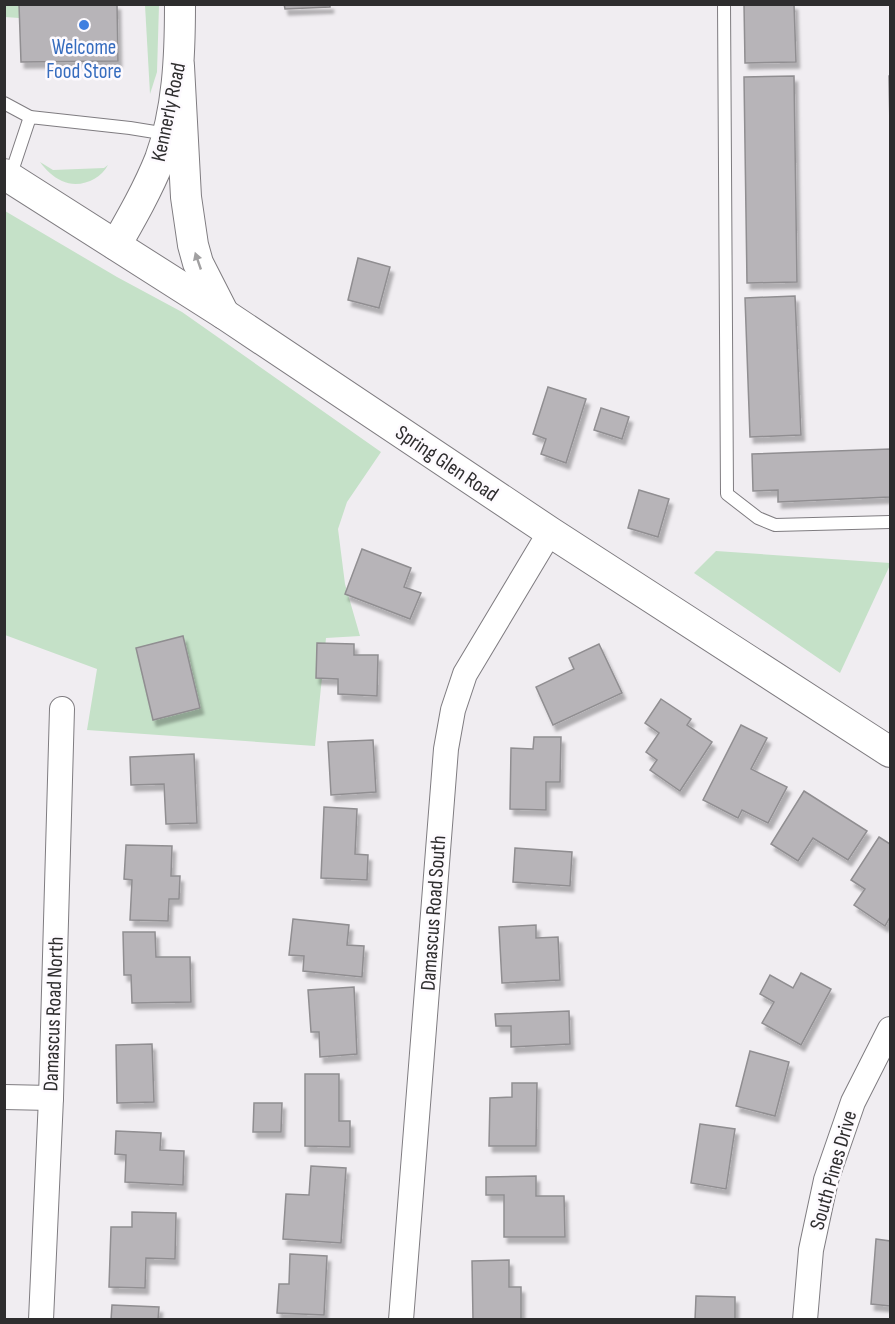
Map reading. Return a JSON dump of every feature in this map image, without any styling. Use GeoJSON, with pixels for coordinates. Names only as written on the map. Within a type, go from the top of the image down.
{"type":"FeatureCollection","features":[{"type":"Feature","properties":{"kind":"street","name":"Kennerly Road"},"geometry":{"type":"LineString","coordinates":[[116,245],[146,191],[161,157],[179,66],[180,4]]}},
{"type":"Feature","properties":{"kind":"street"},"geometry":{"type":"LineString","coordinates":[[179,66],[186,197],[193,245],[198,263],[224,314]]}},
{"type":"Feature","properties":{"kind":"street","name":"Spring Glen Road"},"geometry":{"type":"LineString","coordinates":[[8,175],[224,314],[550,532],[891,752]]}},
{"type":"Feature","properties":{"kind":"street","name":"Damascus Road South"},"geometry":{"type":"LineString","coordinates":[[401,1320],[445,761],[453,710],[465,674],[550,532]]}},
{"type":"Feature","properties":{"kind":"street","name":"Damascus Road North"},"geometry":{"type":"LineString","coordinates":[[41,1320],[51,1098],[62,709]]}},
{"type":"Feature","properties":{"kind":"street","name":"South Pines Drive"},"geometry":{"type":"LineString","coordinates":[[805,1320],[811,1250],[826,1180],[853,1102],[891,1029]]}},
{"type":"Feature","properties":{"kind":"street"},"geometry":{"type":"LineString","coordinates":[[4,1097],[51,1098]]}},
{"type":"Feature","properties":{"kind":"lane"},"geometry":{"type":"LineString","coordinates":[[724,4],[728,494],[758,518],[775,525],[891,522]]}},
{"type":"Feature","properties":{"kind":"lane"},"geometry":{"type":"LineString","coordinates":[[4,103],[30,117],[167,134]]}},
{"type":"Feature","properties":{"kind":"lane"},"geometry":{"type":"LineString","coordinates":[[8,175],[30,117]]}},
{"type":"Feature","properties":{"kind":"green space"},"geometry":{"type":"Polygon","coordinates":[[[4,5],[19,5],[19,18],[5,17],[4,5]]]}},
{"type":"Feature","properties":{"kind":"green space"},"geometry":{"type":"Polygon","coordinates":[[[145,5],[159,5],[157,72],[150,94],[145,5]]]}},
{"type":"Feature","properties":{"kind":"green space"},"geometry":{"type":"Polygon","coordinates":[[[40,162],[53,170],[104,168],[108,165],[94,179],[75,184],[62,181],[40,162]]]}},
{"type":"Feature","properties":{"kind":"green space"},"geometry":{"type":"Polygon","coordinates":[[[5,211],[117,277],[182,312],[381,452],[347,502],[338,529],[345,584],[360,636],[326,638],[315,746],[87,730],[97,669],[5,635],[5,211]]]}},
{"type":"Feature","properties":{"kind":"green space"},"geometry":{"type":"Polygon","coordinates":[[[716,551],[890,563],[890,565],[840,673],[694,573],[716,551]]]}},
{"type":"Feature","properties":{"kind":"building"},"geometry":{"type":"Polygon","coordinates":[[[19,4],[117,4],[118,61],[21,62],[19,4]]]}},
{"type":"Feature","properties":{"kind":"building"},"geometry":{"type":"Polygon","coordinates":[[[284,4],[330,4],[330,7],[285,9],[284,4]]]}},
{"type":"Feature","properties":{"kind":"building"},"geometry":{"type":"Polygon","coordinates":[[[744,4],[794,4],[796,62],[745,63],[744,4]]]}},
{"type":"Feature","properties":{"kind":"building"},"geometry":{"type":"Polygon","coordinates":[[[794,76],[797,282],[747,283],[744,77],[794,76]]]}},
{"type":"Feature","properties":{"kind":"building"},"geometry":{"type":"Polygon","coordinates":[[[889,76],[890,76],[890,128],[889,76]]]}},
{"type":"Feature","properties":{"kind":"building"},"geometry":{"type":"Polygon","coordinates":[[[358,258],[390,267],[379,308],[348,300],[358,258]]]}},
{"type":"Feature","properties":{"kind":"building"},"geometry":{"type":"Polygon","coordinates":[[[795,296],[801,435],[750,437],[745,298],[795,296]]]}},
{"type":"Feature","properties":{"kind":"building"},"geometry":{"type":"Polygon","coordinates":[[[548,387],[586,399],[566,463],[541,454],[546,439],[533,434],[548,387]]]}},
{"type":"Feature","properties":{"kind":"building"},"geometry":{"type":"Polygon","coordinates":[[[601,408],[629,417],[622,439],[594,430],[601,408]]]}},
{"type":"Feature","properties":{"kind":"building"},"geometry":{"type":"Polygon","coordinates":[[[890,449],[890,497],[778,502],[778,490],[753,491],[752,454],[890,449]]]}},
{"type":"Feature","properties":{"kind":"building"},"geometry":{"type":"Polygon","coordinates":[[[639,490],[669,499],[658,537],[628,528],[639,490]]]}},
{"type":"Feature","properties":{"kind":"building"},"geometry":{"type":"Polygon","coordinates":[[[362,549],[411,568],[404,587],[421,593],[410,619],[345,594],[362,549]]]}},
{"type":"Feature","properties":{"kind":"building"},"geometry":{"type":"Polygon","coordinates":[[[183,636],[200,708],[153,720],[136,648],[183,636]]]}},
{"type":"Feature","properties":{"kind":"building"},"geometry":{"type":"Polygon","coordinates":[[[317,643],[354,644],[354,655],[378,655],[377,696],[338,694],[338,679],[316,678],[317,643]]]}},
{"type":"Feature","properties":{"kind":"building"},"geometry":{"type":"Polygon","coordinates":[[[599,644],[622,693],[553,725],[536,687],[574,669],[569,658],[599,644]]]}},
{"type":"Feature","properties":{"kind":"building"},"geometry":{"type":"Polygon","coordinates":[[[661,699],[691,719],[687,725],[712,742],[680,791],[650,770],[657,760],[646,752],[659,733],[645,723],[661,699]]]}},
{"type":"Feature","properties":{"kind":"building"},"geometry":{"type":"Polygon","coordinates":[[[741,725],[767,738],[751,769],[787,787],[768,823],[742,810],[738,818],[703,800],[741,725]]]}},
{"type":"Feature","properties":{"kind":"building"},"geometry":{"type":"Polygon","coordinates":[[[534,737],[561,737],[560,782],[546,782],[546,810],[510,809],[511,748],[533,749],[534,737]]]}},
{"type":"Feature","properties":{"kind":"building"},"geometry":{"type":"Polygon","coordinates":[[[373,740],[376,792],[331,795],[328,742],[373,740]]]}},
{"type":"Feature","properties":{"kind":"building"},"geometry":{"type":"Polygon","coordinates":[[[194,754],[197,823],[166,824],[164,784],[131,785],[130,757],[194,754]]]}},
{"type":"Feature","properties":{"kind":"building"},"geometry":{"type":"Polygon","coordinates":[[[804,791],[867,831],[848,860],[813,838],[798,861],[771,844],[804,791]]]}},
{"type":"Feature","properties":{"kind":"building"},"geometry":{"type":"Polygon","coordinates":[[[324,807],[357,809],[355,854],[368,855],[367,880],[321,878],[324,807]]]}},
{"type":"Feature","properties":{"kind":"building"},"geometry":{"type":"Polygon","coordinates":[[[879,837],[890,844],[890,917],[885,926],[854,905],[865,889],[851,880],[879,837]]]}},
{"type":"Feature","properties":{"kind":"building"},"geometry":{"type":"Polygon","coordinates":[[[126,845],[172,846],[171,876],[180,876],[179,899],[169,899],[168,921],[130,920],[132,880],[124,879],[126,845]]]}},
{"type":"Feature","properties":{"kind":"building"},"geometry":{"type":"Polygon","coordinates":[[[515,848],[572,852],[570,886],[513,882],[515,848]]]}},
{"type":"Feature","properties":{"kind":"building"},"geometry":{"type":"Polygon","coordinates":[[[293,919],[349,925],[347,945],[364,946],[362,977],[303,971],[304,956],[289,955],[293,919]]]}},
{"type":"Feature","properties":{"kind":"building"},"geometry":{"type":"Polygon","coordinates":[[[536,925],[536,938],[558,937],[560,980],[502,983],[499,927],[536,925]]]}},
{"type":"Feature","properties":{"kind":"building"},"geometry":{"type":"Polygon","coordinates":[[[123,932],[155,932],[156,957],[190,957],[191,1002],[132,1003],[131,975],[124,975],[123,932]]]}},
{"type":"Feature","properties":{"kind":"building"},"geometry":{"type":"Polygon","coordinates":[[[801,973],[831,989],[801,1045],[762,1023],[774,1002],[760,994],[770,975],[793,988],[801,973]]]}},
{"type":"Feature","properties":{"kind":"building"},"geometry":{"type":"Polygon","coordinates":[[[354,987],[357,1054],[320,1057],[319,1032],[311,1032],[308,990],[354,987]]]}},
{"type":"Feature","properties":{"kind":"building"},"geometry":{"type":"Polygon","coordinates":[[[569,1011],[570,1044],[511,1047],[511,1026],[496,1026],[495,1014],[569,1011]]]}},
{"type":"Feature","properties":{"kind":"building"},"geometry":{"type":"Polygon","coordinates":[[[152,1044],[154,1102],[117,1103],[116,1045],[152,1044]]]}},
{"type":"Feature","properties":{"kind":"building"},"geometry":{"type":"Polygon","coordinates":[[[750,1051],[789,1062],[775,1116],[736,1106],[750,1051]]]}},
{"type":"Feature","properties":{"kind":"building"},"geometry":{"type":"Polygon","coordinates":[[[305,1074],[339,1074],[339,1121],[350,1121],[350,1147],[305,1146],[305,1074]]]}},
{"type":"Feature","properties":{"kind":"building"},"geometry":{"type":"Polygon","coordinates":[[[512,1083],[537,1083],[536,1146],[489,1146],[490,1098],[512,1097],[512,1083]]]}},
{"type":"Feature","properties":{"kind":"building"},"geometry":{"type":"Polygon","coordinates":[[[254,1103],[282,1103],[281,1132],[253,1132],[254,1103]]]}},
{"type":"Feature","properties":{"kind":"building"},"geometry":{"type":"Polygon","coordinates":[[[700,1124],[735,1129],[726,1189],[691,1183],[700,1124]]]}},
{"type":"Feature","properties":{"kind":"building"},"geometry":{"type":"Polygon","coordinates":[[[116,1131],[161,1133],[160,1150],[184,1151],[183,1185],[125,1182],[126,1155],[115,1154],[116,1131]]]}},
{"type":"Feature","properties":{"kind":"building"},"geometry":{"type":"Polygon","coordinates":[[[311,1166],[346,1168],[341,1243],[283,1239],[286,1194],[309,1195],[311,1166]]]}},
{"type":"Feature","properties":{"kind":"building"},"geometry":{"type":"Polygon","coordinates":[[[536,1176],[536,1196],[564,1196],[565,1237],[504,1237],[504,1195],[486,1195],[486,1177],[536,1176]]]}},
{"type":"Feature","properties":{"kind":"building"},"geometry":{"type":"Polygon","coordinates":[[[132,1212],[176,1213],[175,1259],[146,1258],[145,1288],[109,1287],[111,1227],[132,1227],[132,1212]]]}},
{"type":"Feature","properties":{"kind":"building"},"geometry":{"type":"Polygon","coordinates":[[[876,1239],[890,1241],[890,1306],[871,1304],[876,1239]]]}},
{"type":"Feature","properties":{"kind":"building"},"geometry":{"type":"Polygon","coordinates":[[[290,1254],[327,1256],[324,1315],[277,1313],[279,1284],[289,1284],[290,1254]]]}},
{"type":"Feature","properties":{"kind":"building"},"geometry":{"type":"Polygon","coordinates":[[[509,1260],[509,1287],[521,1287],[521,1320],[473,1320],[472,1261],[509,1260]]]}},
{"type":"Feature","properties":{"kind":"building"},"geometry":{"type":"Polygon","coordinates":[[[696,1296],[735,1297],[735,1320],[695,1320],[696,1296]]]}},
{"type":"Feature","properties":{"kind":"building"},"geometry":{"type":"Polygon","coordinates":[[[112,1305],[159,1307],[158,1320],[111,1320],[112,1305]]]}},
{"type":"Feature","properties":{"kind":"place","name":"Welcome Food Store"},"geometry":{"type":"Point","coordinates":[84,25]}}]}
